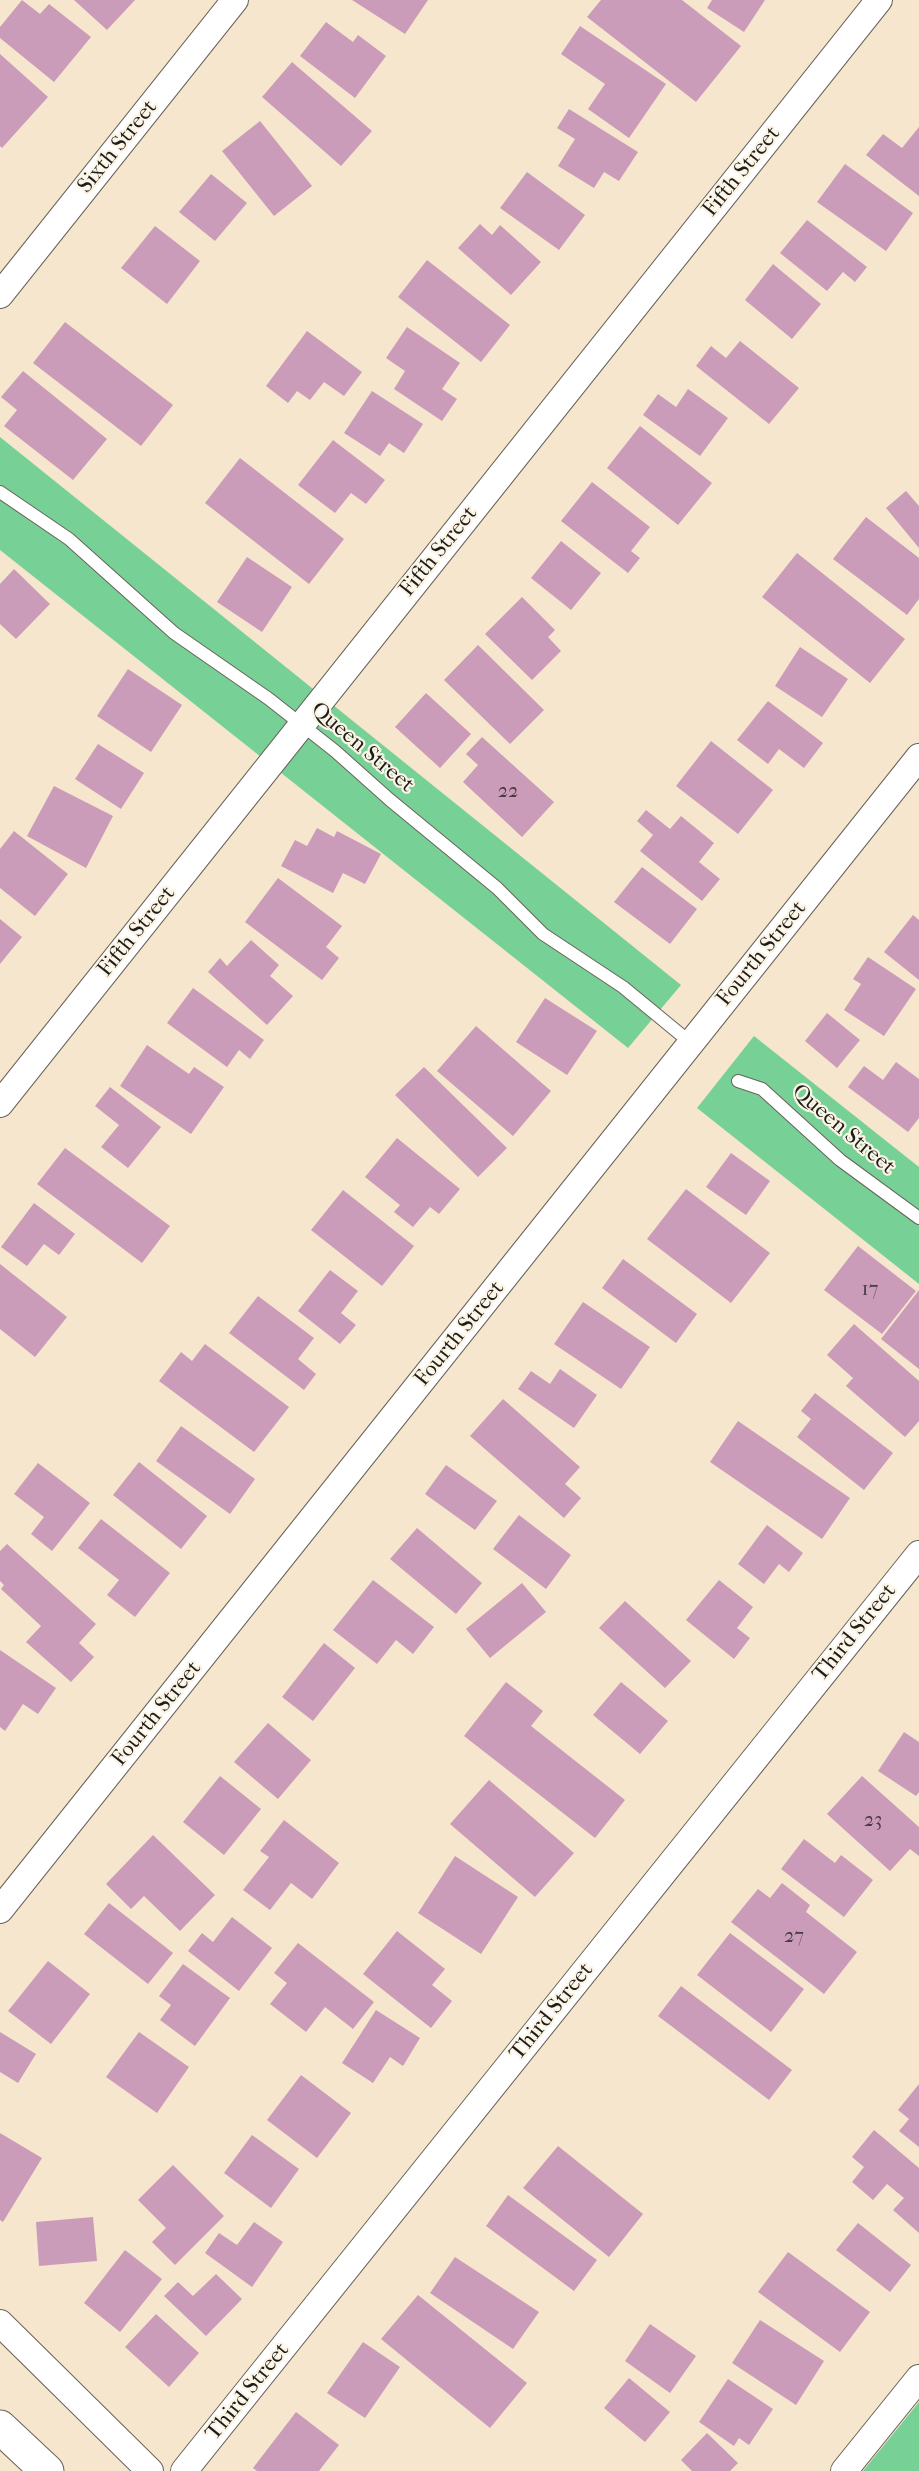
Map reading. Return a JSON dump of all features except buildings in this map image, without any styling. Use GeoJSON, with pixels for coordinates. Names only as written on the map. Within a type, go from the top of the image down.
{"type":"FeatureCollection","features":[{"type":"Feature","properties":{"kind":"highway"},"geometry":{"type":"LineString","coordinates":[[0,2427],[47,2471]]}},
{"type":"Feature","properties":{"kind":"street","name":"Sixth Street"},"geometry":{"type":"LineString","coordinates":[[0,295],[235,0]]}},
{"type":"Feature","properties":{"kind":"street","name":"Fifth Street"},"geometry":{"type":"LineString","coordinates":[[0,1104],[879,0]]}},
{"type":"Feature","properties":{"kind":"street","name":"Fourth Street"},"geometry":{"type":"LineString","coordinates":[[0,1910],[919,757]]}},
{"type":"Feature","properties":{"kind":"street","name":"Third Street"},"geometry":{"type":"LineString","coordinates":[[184,2471],[919,1554]]}},
{"type":"Feature","properties":{"kind":"street"},"geometry":{"type":"LineString","coordinates":[[0,2323],[150,2471]]}},
{"type":"Feature","properties":{"kind":"street"},"geometry":{"type":"LineString","coordinates":[[844,2471],[919,2378]]}},
{"type":"Feature","properties":{"kind":"lane","name":"Queen Street"},"geometry":{"type":"LineString","coordinates":[[0,492],[69,539],[174,633],[302,724],[497,888],[543,934],[623,987],[691,1043]]}},
{"type":"Feature","properties":{"kind":"lane","name":"Queen Street"},"geometry":{"type":"LineString","coordinates":[[738,1081],[762,1089],[840,1160],[919,1218]]}},
{"type":"Feature","properties":{"kind":"green space"},"geometry":{"type":"Polygon","coordinates":[[[0,437],[681,985],[628,1048],[0,550],[0,437]]]}},
{"type":"Feature","properties":{"kind":"green space"},"geometry":{"type":"Polygon","coordinates":[[[754,1036],[919,1167],[919,1284],[697,1108],[754,1036]]]}},
{"type":"Feature","properties":{"kind":"green space"},"geometry":{"type":"Polygon","coordinates":[[[919,2402],[919,2471],[863,2471],[919,2402]]]}}]}
